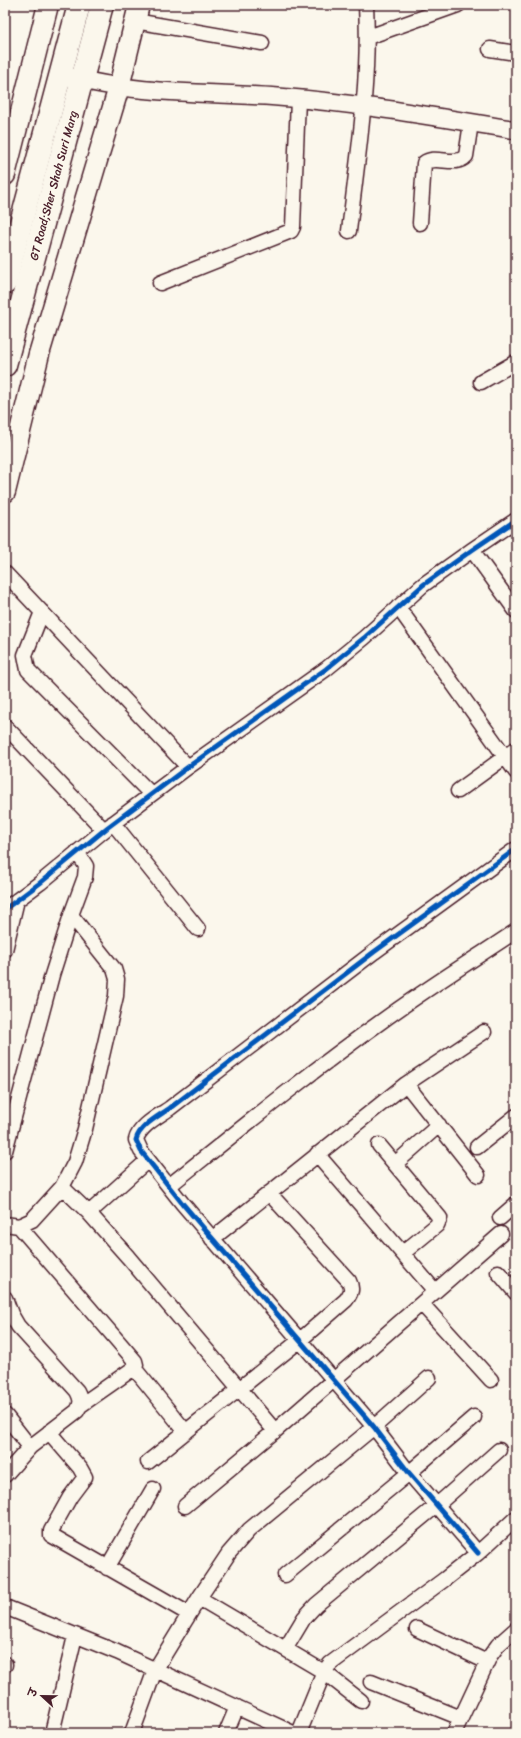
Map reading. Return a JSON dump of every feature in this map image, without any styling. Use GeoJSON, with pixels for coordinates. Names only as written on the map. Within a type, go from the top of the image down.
{"type":"FeatureCollection","features":[{"type":"Feature","properties":{"kind":"main road"},"geometry":{"type":"LineString","coordinates":[[5,175],[48,5]]}},
{"type":"Feature","properties":{"kind":"main road","name":"GT Road;Sher Shah Suri Marg"},"geometry":{"type":"LineString","coordinates":[[5,283],[60,74],[80,5]]}},
{"type":"Feature","properties":{"kind":"main road","name":"GT Road;Sher Shah Suri Marg"},"geometry":{"type":"LineString","coordinates":[[5,365],[102,5]]}},
{"type":"Feature","properties":{"kind":"main road"},"geometry":{"type":"LineString","coordinates":[[5,492],[39,354],[119,87],[137,13]]}},
{"type":"Feature","properties":{"kind":"street"},"geometry":{"type":"LineString","coordinates":[[349,231],[363,106],[368,37],[366,5]]}},
{"type":"Feature","properties":{"kind":"street"},"geometry":{"type":"LineString","coordinates":[[368,37],[458,5]]}},
{"type":"Feature","properties":{"kind":"street"},"geometry":{"type":"LineString","coordinates":[[137,13],[262,43]]}},
{"type":"Feature","properties":{"kind":"street"},"geometry":{"type":"LineString","coordinates":[[490,49],[516,52]]}},
{"type":"Feature","properties":{"kind":"street"},"geometry":{"type":"LineString","coordinates":[[60,74],[119,87],[298,99],[363,106],[516,130]]}},
{"type":"Feature","properties":{"kind":"street"},"geometry":{"type":"LineString","coordinates":[[160,283],[291,231],[293,227],[298,99]]}},
{"type":"Feature","properties":{"kind":"street"},"geometry":{"type":"LineString","coordinates":[[420,223],[424,163],[430,160],[460,161],[463,159],[466,156],[472,123]]}},
{"type":"Feature","properties":{"kind":"street"},"geometry":{"type":"LineString","coordinates":[[481,382],[516,362]]}},
{"type":"Feature","properties":{"kind":"street"},"geometry":{"type":"LineString","coordinates":[[5,909],[151,794],[326,669],[364,638],[423,585],[516,520]]}},
{"type":"Feature","properties":{"kind":"street"},"geometry":{"type":"LineString","coordinates":[[472,550],[516,611]]}},
{"type":"Feature","properties":{"kind":"street"},"geometry":{"type":"LineString","coordinates":[[5,573],[188,767]]}},
{"type":"Feature","properties":{"kind":"street"},"geometry":{"type":"LineString","coordinates":[[398,606],[511,753],[516,772]]}},
{"type":"Feature","properties":{"kind":"street"},"geometry":{"type":"LineString","coordinates":[[42,612],[25,655],[28,670],[151,794]]}},
{"type":"Feature","properties":{"kind":"street"},"geometry":{"type":"LineString","coordinates":[[5,727],[109,826],[198,929]]}},
{"type":"Feature","properties":{"kind":"street"},"geometry":{"type":"LineString","coordinates":[[458,791],[511,753]]}},
{"type":"Feature","properties":{"kind":"street"},"geometry":{"type":"LineString","coordinates":[[478,1553],[409,1473],[374,1427],[212,1239],[148,1160],[136,1142],[138,1135],[144,1128],[374,952],[516,849]]}},
{"type":"Feature","properties":{"kind":"street"},"geometry":{"type":"LineString","coordinates":[[5,1151],[52,975],[70,915],[87,869],[77,852]]}},
{"type":"Feature","properties":{"kind":"street"},"geometry":{"type":"LineString","coordinates":[[5,950],[17,900]]}},
{"type":"Feature","properties":{"kind":"street"},"geometry":{"type":"LineString","coordinates":[[5,1224],[20,1226],[32,1220],[62,1187],[75,1162],[85,1129],[116,996],[117,979],[114,969],[70,915]]}},
{"type":"Feature","properties":{"kind":"street"},"geometry":{"type":"LineString","coordinates":[[169,1186],[245,1125],[381,1021],[516,932]]}},
{"type":"Feature","properties":{"kind":"street"},"geometry":{"type":"LineString","coordinates":[[212,1239],[406,1084],[484,1032]]}},
{"type":"Feature","properties":{"kind":"street"},"geometry":{"type":"LineString","coordinates":[[406,1084],[478,1175]]}},
{"type":"Feature","properties":{"kind":"street"},"geometry":{"type":"LineString","coordinates":[[478,1147],[516,1116]]}},
{"type":"Feature","properties":{"kind":"street"},"geometry":{"type":"LineString","coordinates":[[395,1164],[438,1125]]}},
{"type":"Feature","properties":{"kind":"street"},"geometry":{"type":"LineString","coordinates":[[379,1145],[440,1218],[437,1225],[403,1253]]}},
{"type":"Feature","properties":{"kind":"street"},"geometry":{"type":"LineString","coordinates":[[317,1154],[435,1291]]}},
{"type":"Feature","properties":{"kind":"street"},"geometry":{"type":"LineString","coordinates":[[89,1213],[148,1160]]}},
{"type":"Feature","properties":{"kind":"street"},"geometry":{"type":"LineString","coordinates":[[62,1187],[89,1213],[275,1431]]}},
{"type":"Feature","properties":{"kind":"street"},"geometry":{"type":"LineString","coordinates":[[148,1462],[240,1390],[299,1341],[346,1300],[351,1292],[352,1287],[349,1281],[269,1193]]}},
{"type":"Feature","properties":{"kind":"street"},"geometry":{"type":"LineString","coordinates":[[500,1218],[516,1204]]}},
{"type":"Feature","properties":{"kind":"street"},"geometry":{"type":"LineString","coordinates":[[5,1475],[30,1447],[77,1411],[81,1405],[134,1368],[136,1365],[135,1361],[126,1350],[20,1226]]}},
{"type":"Feature","properties":{"kind":"street"},"geometry":{"type":"LineString","coordinates":[[184,1506],[275,1431],[501,1234]]}},
{"type":"Feature","properties":{"kind":"street"},"geometry":{"type":"LineString","coordinates":[[498,1272],[516,1293]]}},
{"type":"Feature","properties":{"kind":"street"},"geometry":{"type":"LineString","coordinates":[[5,1298],[11,1314],[18,1326],[77,1391],[81,1398],[81,1405]]}},
{"type":"Feature","properties":{"kind":"street"},"geometry":{"type":"LineString","coordinates":[[422,1304],[491,1380]]}},
{"type":"Feature","properties":{"kind":"street"},"geometry":{"type":"LineString","coordinates":[[134,1368],[186,1432]]}},
{"type":"Feature","properties":{"kind":"street"},"geometry":{"type":"LineString","coordinates":[[132,1733],[155,1670],[199,1598],[229,1553],[248,1530],[374,1427],[429,1378]]}},
{"type":"Feature","properties":{"kind":"street"},"geometry":{"type":"LineString","coordinates":[[5,1415],[30,1447]]}},
{"type":"Feature","properties":{"kind":"street"},"geometry":{"type":"LineString","coordinates":[[285,1575],[409,1473],[474,1417]]}},
{"type":"Feature","properties":{"kind":"street"},"geometry":{"type":"LineString","coordinates":[[50,1432],[80,1468],[85,1477],[63,1508],[51,1531],[51,1535],[189,1614]]}},
{"type":"Feature","properties":{"kind":"street"},"geometry":{"type":"LineString","coordinates":[[286,1648],[304,1618],[316,1605],[437,1505],[499,1450]]}},
{"type":"Feature","properties":{"kind":"street"},"geometry":{"type":"LineString","coordinates":[[107,1568],[153,1489]]}},
{"type":"Feature","properties":{"kind":"street"},"geometry":{"type":"LineString","coordinates":[[299,1733],[324,1672],[338,1657],[398,1615],[478,1553],[516,1518]]}},
{"type":"Feature","properties":{"kind":"street"},"geometry":{"type":"LineString","coordinates":[[199,1598],[286,1648],[324,1672],[361,1701]]}},
{"type":"Feature","properties":{"kind":"street"},"geometry":{"type":"LineString","coordinates":[[5,1607],[97,1644],[294,1733]]}},
{"type":"Feature","properties":{"kind":"street"},"geometry":{"type":"LineString","coordinates":[[417,1629],[487,1662]]}},
{"type":"Feature","properties":{"kind":"street"},"geometry":{"type":"LineString","coordinates":[[454,1733],[487,1662],[498,1645],[516,1629]]}},
{"type":"Feature","properties":{"kind":"street"},"geometry":{"type":"LineString","coordinates":[[52,1733],[75,1636]]}},
{"type":"Feature","properties":{"kind":"street"},"geometry":{"type":"LineString","coordinates":[[370,1682],[461,1718]]}},
{"type":"Feature","properties":{"kind":"street"},"geometry":{"type":"LineString","coordinates":[[226,1733],[237,1707]]}},
{"type":"Feature","properties":{"kind":"cycle path"},"geometry":{"type":"LineString","coordinates":[[5,909],[40,883],[108,827],[188,767],[326,669],[364,638],[423,585],[516,520]]}},
{"type":"Feature","properties":{"kind":"cycle path"},"geometry":{"type":"LineString","coordinates":[[478,1553],[409,1473],[374,1427],[182,1203],[141,1151],[136,1140],[141,1130],[150,1122],[374,952],[516,849]]}}]}
